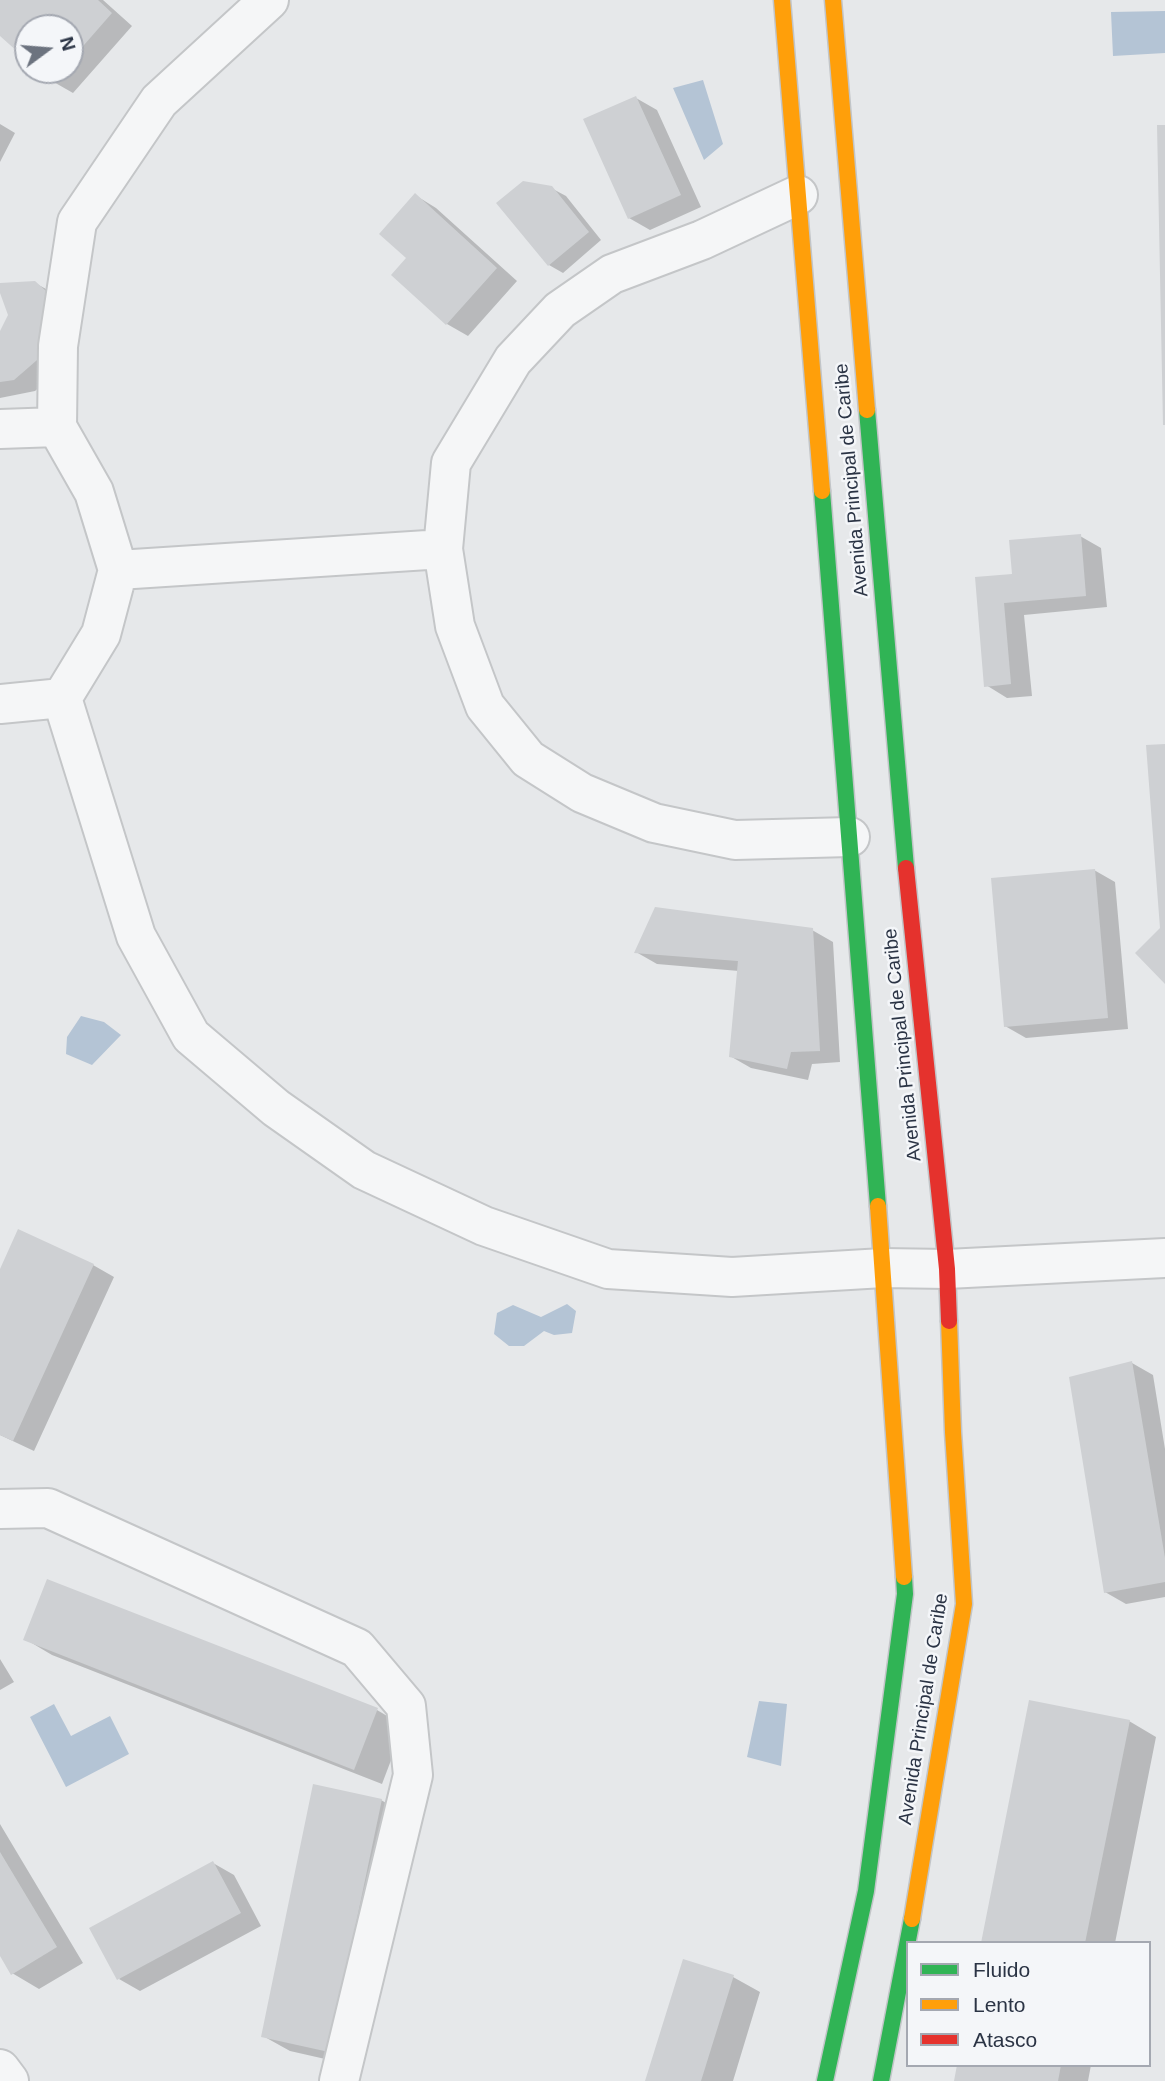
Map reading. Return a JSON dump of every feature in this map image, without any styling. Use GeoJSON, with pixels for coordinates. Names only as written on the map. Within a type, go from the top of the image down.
{"type":"FeatureCollection","features":[{"type":"Feature","properties":{"kind":"main road","name":"Avenida Principal de Caribe"},"geometry":{"type":"LineString","coordinates":[[782,0],[850,837],[905,1594],[866,1891],[825,2081]]}},
{"type":"Feature","properties":{"kind":"main road","name":"Avenida Principal de Caribe"},"geometry":{"type":"LineString","coordinates":[[833,0],[902,827],[947,1269],[953,1432],[964,1604],[908,1941]]}},
{"type":"Feature","properties":{"kind":"main road","name":"Avenida Principal de Caribe"},"geometry":{"type":"LineString","coordinates":[[881,2081],[906,1953]]}},
{"type":"Feature","properties":{"kind":"street"},"geometry":{"type":"LineString","coordinates":[[269,0],[159,101],[77,222],[58,346],[57,427],[94,492],[118,570],[101,634],[62,698],[136,936],[191,1036],[276,1108],[365,1170],[484,1226],[608,1269],[732,1277],[883,1268],[947,1269],[1165,1258]]}},
{"type":"Feature","properties":{"kind":"street"},"geometry":{"type":"LineString","coordinates":[[798,195],[702,240],[611,274],[560,310],[513,360],[451,463],[443,549],[455,626],[485,706],[528,759],[582,793],[654,823],[735,840],[850,837]]}},
{"type":"Feature","properties":{"kind":"street"},"geometry":{"type":"LineString","coordinates":[[0,429],[57,427]]}},
{"type":"Feature","properties":{"kind":"street"},"geometry":{"type":"LineString","coordinates":[[118,570],[443,549]]}},
{"type":"Feature","properties":{"kind":"street"},"geometry":{"type":"LineString","coordinates":[[0,704],[62,698]]}},
{"type":"Feature","properties":{"kind":"street"},"geometry":{"type":"LineString","coordinates":[[0,1510],[48,1507],[357,1648],[406,1706],[413,1775],[340,2081]]}},
{"type":"Feature","properties":{"kind":"street"},"geometry":{"type":"LineString","coordinates":[[0,2069],[9,2081]]}},
{"type":"Feature","properties":{"kind":"water"},"geometry":{"type":"Polygon","coordinates":[[[1165,11],[1165,53],[1113,56],[1111,12],[1165,11]]]}},
{"type":"Feature","properties":{"kind":"water"},"geometry":{"type":"Polygon","coordinates":[[[703,80],[723,144],[704,160],[673,88],[703,80]]]}},
{"type":"Feature","properties":{"kind":"water"},"geometry":{"type":"Polygon","coordinates":[[[81,1016],[104,1022],[121,1035],[92,1065],[66,1054],[67,1037],[81,1016]]]}},
{"type":"Feature","properties":{"kind":"water"},"geometry":{"type":"Polygon","coordinates":[[[567,1304],[576,1311],[572,1333],[554,1335],[544,1331],[524,1346],[509,1346],[494,1334],[497,1313],[513,1305],[541,1317],[567,1304]]]}},
{"type":"Feature","properties":{"kind":"water"},"geometry":{"type":"Polygon","coordinates":[[[759,1701],[787,1704],[781,1766],[747,1757],[759,1701]]]}},
{"type":"Feature","properties":{"kind":"water"},"geometry":{"type":"Polygon","coordinates":[[[54,1704],[71,1736],[110,1716],[129,1754],[66,1787],[30,1717],[54,1704]]]}},
{"type":"Feature","properties":{"kind":"building"},"geometry":{"type":"Polygon","coordinates":[[[0,0],[98,0],[112,13],[84,45],[84,14],[14,14],[14,48],[0,36],[0,0]]]}},
{"type":"Feature","properties":{"kind":"building"},"geometry":{"type":"Polygon","coordinates":[[[636,96],[681,195],[628,219],[583,119],[636,96]]]}},
{"type":"Feature","properties":{"kind":"building"},"geometry":{"type":"Polygon","coordinates":[[[1157,125],[1165,125],[1165,425],[1163,425],[1157,125]]]}},
{"type":"Feature","properties":{"kind":"building"},"geometry":{"type":"Polygon","coordinates":[[[523,181],[552,186],[589,232],[548,266],[496,203],[523,181]]]}},
{"type":"Feature","properties":{"kind":"building"},"geometry":{"type":"Polygon","coordinates":[[[415,193],[497,268],[446,325],[391,275],[406,258],[379,234],[415,193]]]}},
{"type":"Feature","properties":{"kind":"building"},"geometry":{"type":"Polygon","coordinates":[[[35,281],[56,300],[44,354],[14,380],[0,382],[0,331],[8,315],[0,293],[0,283],[35,281]]]}},
{"type":"Feature","properties":{"kind":"building"},"geometry":{"type":"Polygon","coordinates":[[[1081,534],[1086,596],[1004,603],[1011,684],[984,687],[975,577],[1012,574],[1009,540],[1081,534]]]}},
{"type":"Feature","properties":{"kind":"building"},"geometry":{"type":"Polygon","coordinates":[[[1165,744],[1165,984],[1135,953],[1160,928],[1146,745],[1165,744]]]}},
{"type":"Feature","properties":{"kind":"building"},"geometry":{"type":"Polygon","coordinates":[[[1095,869],[1108,1018],[1004,1027],[991,878],[1095,869]]]}},
{"type":"Feature","properties":{"kind":"building"},"geometry":{"type":"Polygon","coordinates":[[[655,907],[813,928],[820,1051],[791,1052],[787,1069],[729,1057],[738,961],[634,953],[655,907]]]}},
{"type":"Feature","properties":{"kind":"building"},"geometry":{"type":"Polygon","coordinates":[[[18,1229],[94,1264],[13,1441],[0,1435],[0,1269],[18,1229]]]}},
{"type":"Feature","properties":{"kind":"building"},"geometry":{"type":"Polygon","coordinates":[[[1132,1361],[1165,1558],[1165,1582],[1104,1593],[1069,1377],[1132,1361]]]}},
{"type":"Feature","properties":{"kind":"building"},"geometry":{"type":"Polygon","coordinates":[[[47,1579],[378,1708],[354,1770],[23,1640],[47,1579]]]}},
{"type":"Feature","properties":{"kind":"building"},"geometry":{"type":"Polygon","coordinates":[[[1029,1700],[1130,1720],[1085,1941],[981,1941],[1029,1700]]]}},
{"type":"Feature","properties":{"kind":"building"},"geometry":{"type":"Polygon","coordinates":[[[313,1784],[382,1799],[329,2052],[261,2037],[313,1784]]]}},
{"type":"Feature","properties":{"kind":"building"},"geometry":{"type":"Polygon","coordinates":[[[0,1852],[57,1947],[11,1975],[0,1956],[0,1852]]]}},
{"type":"Feature","properties":{"kind":"building"},"geometry":{"type":"Polygon","coordinates":[[[213,1861],[241,1913],[117,1980],[89,1928],[213,1861]]]}},
{"type":"Feature","properties":{"kind":"building"},"geometry":{"type":"Polygon","coordinates":[[[683,1959],[734,1975],[701,2081],[645,2081],[683,1959]]]}},
{"type":"Feature","properties":{"kind":"building"},"geometry":{"type":"Polygon","coordinates":[[[957,2067],[1061,2067],[1058,2081],[954,2081],[957,2067]]]}},
{"type":"Feature","properties":{"kind":"traffic: fast"},"geometry":{"type":"LineString","coordinates":[[867,410],[906,868]]}},
{"type":"Feature","properties":{"kind":"traffic: fast"},"geometry":{"type":"LineString","coordinates":[[822,491],[878,1206]]}},
{"type":"Feature","properties":{"kind":"traffic: fast"},"geometry":{"type":"LineString","coordinates":[[825,2081],[866,1891],[905,1594],[904,1577]]}},
{"type":"Feature","properties":{"kind":"traffic: fast"},"geometry":{"type":"LineString","coordinates":[[908,1941],[912,1919]]}},
{"type":"Feature","properties":{"kind":"traffic: fast"},"geometry":{"type":"LineString","coordinates":[[881,2081],[906,1950]]}},
{"type":"Feature","properties":{"kind":"traffic: slow"},"geometry":{"type":"LineString","coordinates":[[782,0],[822,491]]}},
{"type":"Feature","properties":{"kind":"traffic: slow"},"geometry":{"type":"LineString","coordinates":[[833,0],[867,410]]}},
{"type":"Feature","properties":{"kind":"traffic: slow"},"geometry":{"type":"LineString","coordinates":[[878,1206],[904,1577]]}},
{"type":"Feature","properties":{"kind":"traffic: slow"},"geometry":{"type":"LineString","coordinates":[[912,1919],[964,1604],[949,1321]]}},
{"type":"Feature","properties":{"kind":"traffic: jam"},"geometry":{"type":"LineString","coordinates":[[906,868],[947,1269],[949,1321]]}}]}
